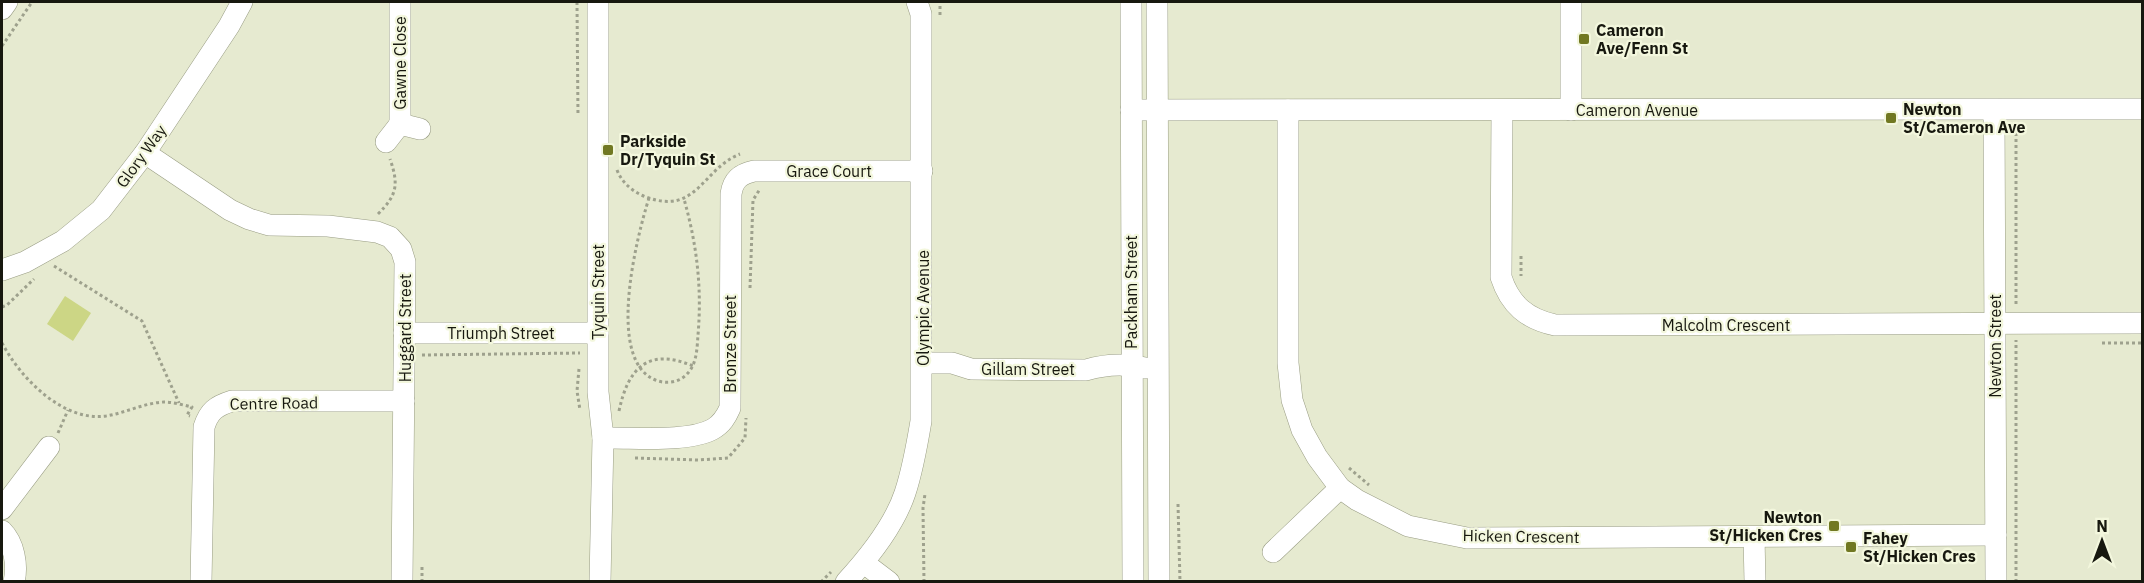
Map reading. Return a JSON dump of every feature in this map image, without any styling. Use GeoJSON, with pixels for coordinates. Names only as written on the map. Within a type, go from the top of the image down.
{"type":"FeatureCollection","features":[{"type":"Feature","properties":{"kind":"street"},"geometry":{"type":"LineString","coordinates":[[2,9],[7,2]]}},
{"type":"Feature","properties":{"kind":"street","name":"Glory Way"},"geometry":{"type":"LineString","coordinates":[[2,270],[25,262],[63,241],[101,210],[145,153],[229,26],[242,2]]}},
{"type":"Feature","properties":{"kind":"street","name":"Gawne Close"},"geometry":{"type":"LineString","coordinates":[[387,148],[410,127],[400,2]]}},
{"type":"Feature","properties":{"kind":"street","name":"Tyquin Street"},"geometry":{"type":"LineString","coordinates":[[598,2],[598,392],[603,438],[600,582]]}},
{"type":"Feature","properties":{"kind":"street","name":"Packham Street"},"geometry":{"type":"LineString","coordinates":[[1131,2],[1133,582]]}},
{"type":"Feature","properties":{"kind":"street","name":"Packham Street"},"geometry":{"type":"LineString","coordinates":[[1157,2],[1159,582]]}},
{"type":"Feature","properties":{"kind":"street"},"geometry":{"type":"LineString","coordinates":[[1571,2],[1571,110]]}},
{"type":"Feature","properties":{"kind":"street","name":"Olympic Avenue"},"geometry":{"type":"LineString","coordinates":[[841,574],[864,563],[885,532],[904,496],[915,456],[921,421],[921,6]]}},
{"type":"Feature","properties":{"kind":"street","name":"Cameron Avenue"},"geometry":{"type":"LineString","coordinates":[[1131,110],[2142,109]]}},
{"type":"Feature","properties":{"kind":"street","name":"Hicken Crescent"},"geometry":{"type":"LineString","coordinates":[[1288,110],[1288,363],[1292,400],[1302,430],[1317,457],[1340,488],[1357,500],[1408,526],[1467,538],[1996,535]]}},
{"type":"Feature","properties":{"kind":"street","name":"Malcolm Crescent"},"geometry":{"type":"LineString","coordinates":[[1502,110],[1501,277],[1511,301],[1527,315],[1540,322],[1555,325],[2142,323]]}},
{"type":"Feature","properties":{"kind":"street","name":"Newton Street"},"geometry":{"type":"LineString","coordinates":[[1994,110],[1996,582]]}},
{"type":"Feature","properties":{"kind":"street","name":"Huggard Street"},"geometry":{"type":"LineString","coordinates":[[145,153],[230,210],[249,219],[269,225],[328,226],[377,232],[390,237],[400,249],[405,262],[402,582]]}},
{"type":"Feature","properties":{"kind":"street","name":"Grace Court"},"geometry":{"type":"LineString","coordinates":[[737,178],[754,171],[922,171]]}},
{"type":"Feature","properties":{"kind":"street","name":"Bronze Street"},"geometry":{"type":"LineString","coordinates":[[603,438],[683,437],[715,429],[724,421],[730,408],[731,194],[737,178]]}},
{"type":"Feature","properties":{"kind":"street","name":"Triumph Street"},"geometry":{"type":"LineString","coordinates":[[404,333],[598,333]]}},
{"type":"Feature","properties":{"kind":"street","name":"Gillam Street"},"geometry":{"type":"LineString","coordinates":[[922,369],[952,375],[971,369],[1086,370],[1103,364],[1132,370],[1157,370]]}},
{"type":"Feature","properties":{"kind":"street","name":"Centre Road"},"geometry":{"type":"LineString","coordinates":[[206,421],[208,415],[218,405],[232,402],[404,402]]}},
{"type":"Feature","properties":{"kind":"street"},"geometry":{"type":"LineString","coordinates":[[201,582],[204,427],[206,421]]}},
{"type":"Feature","properties":{"kind":"street"},"geometry":{"type":"LineString","coordinates":[[2,509],[49,447]]}},
{"type":"Feature","properties":{"kind":"street"},"geometry":{"type":"LineString","coordinates":[[1273,552],[1340,488]]}},
{"type":"Feature","properties":{"kind":"street"},"geometry":{"type":"LineString","coordinates":[[2,531],[12,548],[15,582]]}},
{"type":"Feature","properties":{"kind":"street"},"geometry":{"type":"LineString","coordinates":[[1754,537],[1755,582]]}},
{"type":"Feature","properties":{"kind":"street"},"geometry":{"type":"LineString","coordinates":[[864,563],[889,582]]}},
{"type":"Feature","properties":{"kind":"path"},"geometry":{"type":"LineString","coordinates":[[2,46],[32,2]]}},
{"type":"Feature","properties":{"kind":"path"},"geometry":{"type":"LineString","coordinates":[[2016,123],[2016,582]]}},
{"type":"Feature","properties":{"kind":"path"},"geometry":{"type":"LineString","coordinates":[[372,220],[393,196],[397,183],[387,148]]}},
{"type":"Feature","properties":{"kind":"path"},"geometry":{"type":"LineString","coordinates":[[615,163],[626,184],[637,194],[662,201],[684,199],[694,194],[723,164],[740,154]]}},
{"type":"Feature","properties":{"kind":"path"},"geometry":{"type":"LineString","coordinates":[[650,198],[636,245],[629,301],[631,348],[639,367],[652,379],[669,383],[678,381],[687,374],[693,366],[697,353],[700,286],[697,255],[684,199]]}},
{"type":"Feature","properties":{"kind":"path"},"geometry":{"type":"LineString","coordinates":[[1520,249],[1521,282]]}},
{"type":"Feature","properties":{"kind":"path"},"geometry":{"type":"LineString","coordinates":[[54,266],[142,321],[179,404]]}},
{"type":"Feature","properties":{"kind":"path"},"geometry":{"type":"LineString","coordinates":[[2,343],[18,368],[35,387],[68,410],[92,417],[107,416],[164,402],[192,407],[187,415],[206,421]]}},
{"type":"Feature","properties":{"kind":"path"},"geometry":{"type":"LineString","coordinates":[[421,364],[421,355],[580,353]]}},
{"type":"Feature","properties":{"kind":"path"},"geometry":{"type":"LineString","coordinates":[[618,415],[627,386],[639,367],[656,360],[667,359],[679,360],[693,366]]}},
{"type":"Feature","properties":{"kind":"path"},"geometry":{"type":"LineString","coordinates":[[49,447],[59,432],[68,410]]}},
{"type":"Feature","properties":{"kind":"path"},"geometry":{"type":"LineString","coordinates":[[1347,465],[1353,473],[1371,486]]}},
{"type":"Feature","properties":{"kind":"path"},"geometry":{"type":"LineString","coordinates":[[422,558],[422,582]]}},
{"type":"Feature","properties":{"kind":"path"},"geometry":{"type":"LineString","coordinates":[[821,582],[841,574]]}},
{"type":"Feature","properties":{"kind":"green space"},"geometry":{"type":"Polygon","coordinates":[[[65,296],[91,313],[73,341],[47,324],[65,296]]]}},
{"type":"Feature","properties":{"kind":"place","name":"Cameron Ave/Fenn St"},"geometry":{"type":"Point","coordinates":[1584,39]}},
{"type":"Feature","properties":{"kind":"place","name":"Newton St/Cameron Ave"},"geometry":{"type":"Point","coordinates":[1891,118]}},
{"type":"Feature","properties":{"kind":"place","name":"Parkside Dr/Tyquin St"},"geometry":{"type":"Point","coordinates":[608,150]}},
{"type":"Feature","properties":{"kind":"place","name":"Newton St/Hicken Cres"},"geometry":{"type":"Point","coordinates":[1834,526]}},
{"type":"Feature","properties":{"kind":"place","name":"Fahey St/Hicken Cres"},"geometry":{"type":"Point","coordinates":[1851,547]}}]}
